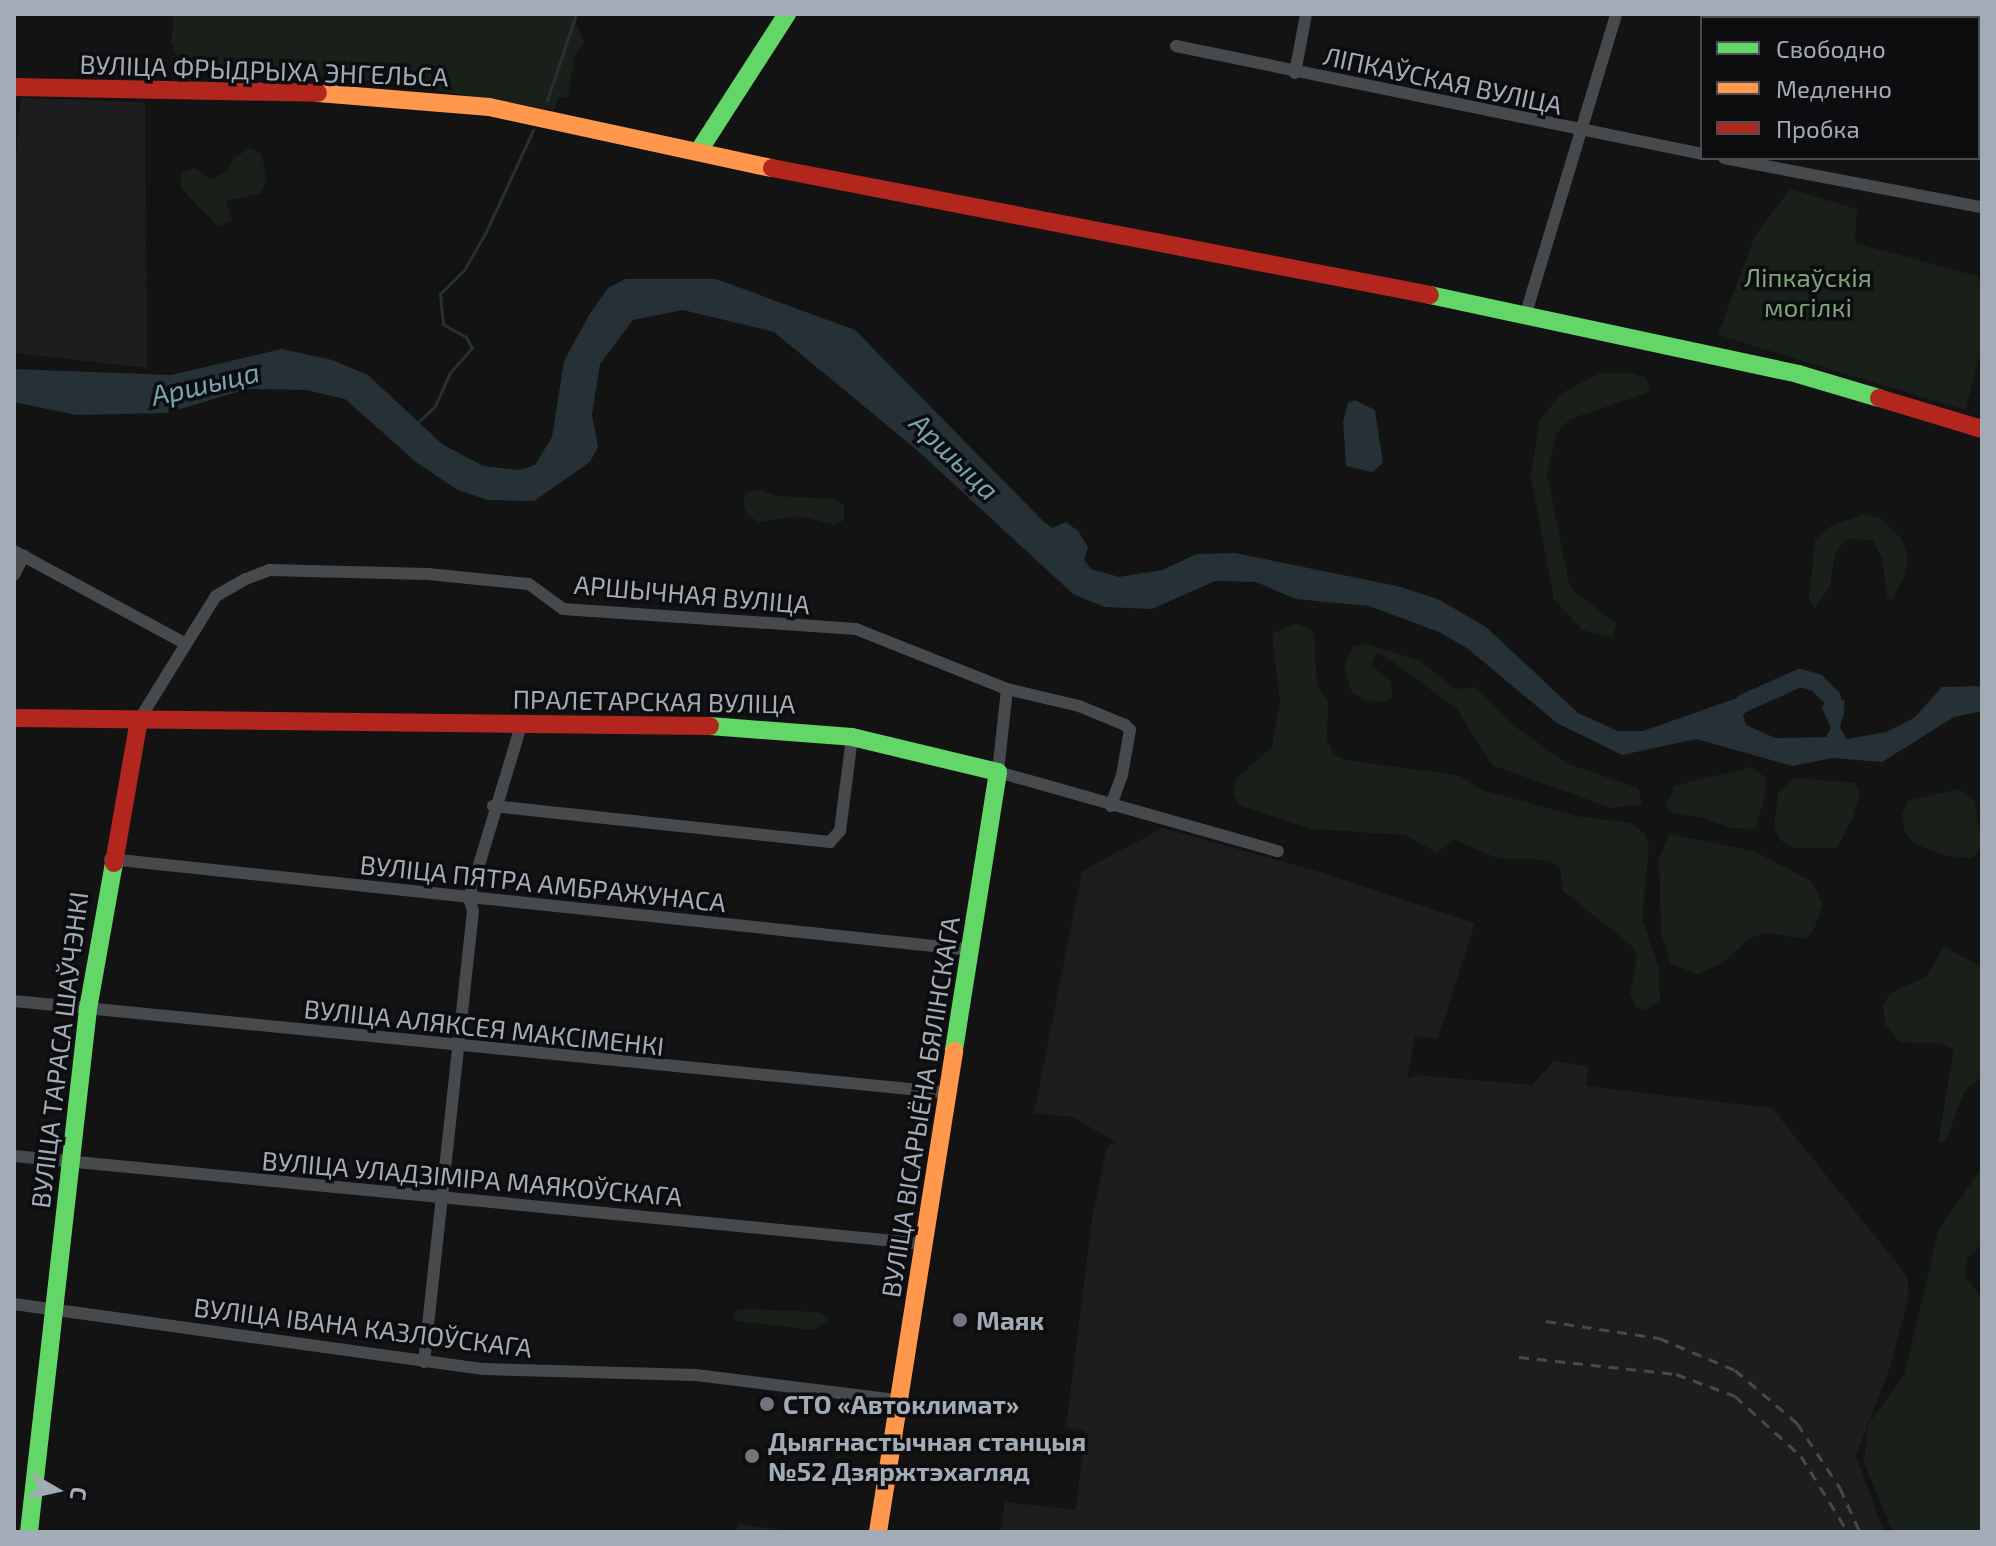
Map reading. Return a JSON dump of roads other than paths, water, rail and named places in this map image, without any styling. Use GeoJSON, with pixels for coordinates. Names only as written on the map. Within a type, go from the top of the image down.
{"type":"FeatureCollection","features":[{"type":"Feature","properties":{"kind":"street"},"geometry":{"type":"LineString","coordinates":[[700,149],[787,14]]}},
{"type":"Feature","properties":{"kind":"street"},"geometry":{"type":"LineString","coordinates":[[1295,73],[1306,14]]}},
{"type":"Feature","properties":{"kind":"street"},"geometry":{"type":"LineString","coordinates":[[1526,313],[1616,14]]}},
{"type":"Feature","properties":{"kind":"street","name":"ЛІПКАЎСКАЯ ВУЛІЦА"},"geometry":{"type":"LineString","coordinates":[[1176,46],[1581,132],[1700,154]]}},
{"type":"Feature","properties":{"kind":"street","name":"ВУЛІЦА ФРЫДРЫХА ЭНГЕЛЬСА"},"geometry":{"type":"LineString","coordinates":[[14,87],[409,97],[489,107],[700,149],[910,197],[1526,313],[1798,374],[1982,429]]}},
{"type":"Feature","properties":{"kind":"street"},"geometry":{"type":"LineString","coordinates":[[1735,160],[1982,207]]}},
{"type":"Feature","properties":{"kind":"street"},"geometry":{"type":"LineString","coordinates":[[14,575],[19,553],[184,643]]}},
{"type":"Feature","properties":{"kind":"street","name":"АРШЫЧНАЯ ВУЛІЦА"},"geometry":{"type":"LineString","coordinates":[[139,720],[216,596],[269,570],[428,574],[529,584],[563,609],[856,629],[1007,689],[1079,706],[1130,730],[1111,806]]}},
{"type":"Feature","properties":{"kind":"street","name":"ВУЛІЦА ВІСАРЫЁНА БЯЛІНСКАГА"},"geometry":{"type":"LineString","coordinates":[[878,1532],[950,1093],[998,772],[1007,689]]}},
{"type":"Feature","properties":{"kind":"street","name":"ПРАЛЕТАРСКАЯ ВУЛІЦА"},"geometry":{"type":"LineString","coordinates":[[14,718],[313,725],[522,723],[771,727],[852,737],[998,772],[1278,851]]}},
{"type":"Feature","properties":{"kind":"street","name":"ВУЛІЦА ТАРАСА ШАЎЧЭНКІ"},"geometry":{"type":"LineString","coordinates":[[29,1532],[88,1009],[110,859],[139,720]]}},
{"type":"Feature","properties":{"kind":"street"},"geometry":{"type":"LineString","coordinates":[[424,1362],[473,911],[469,898],[493,806],[522,723]]}},
{"type":"Feature","properties":{"kind":"street"},"geometry":{"type":"LineString","coordinates":[[493,806],[830,842],[840,831],[852,737]]}},
{"type":"Feature","properties":{"kind":"street","name":"ВУЛІЦА ПЯТРА АМБРАЖУНАСА"},"geometry":{"type":"LineString","coordinates":[[110,859],[971,950]]}},
{"type":"Feature","properties":{"kind":"street","name":"ВУЛІЦА АЛЯКСЕЯ МАКСІМЕНКІ"},"geometry":{"type":"LineString","coordinates":[[14,1001],[459,1048],[950,1093]]}},
{"type":"Feature","properties":{"kind":"street","name":"ВУЛІЦА УЛАДЗІМІРА МАЯКОЎСКАГА"},"geometry":{"type":"LineString","coordinates":[[14,1156],[926,1244]]}},
{"type":"Feature","properties":{"kind":"street","name":"ВУЛІЦА ІВАНА КАЗЛОЎСКАГА"},"geometry":{"type":"LineString","coordinates":[[14,1304],[484,1369],[696,1375],[898,1400]]}},
{"type":"Feature","properties":{"kind":"water","name":"Аршыца"},"geometry":{"type":"Polygon","coordinates":[[[625,279],[716,279],[855,330],[1043,521],[1052,528],[1066,522],[1078,531],[1088,547],[1084,560],[1091,569],[1119,577],[1162,570],[1197,554],[1235,553],[1397,586],[1438,599],[1486,627],[1578,713],[1618,731],[1643,731],[1763,689],[1765,693],[1743,715],[1746,725],[1775,738],[1826,737],[1831,728],[1822,708],[1830,693],[1845,701],[1840,728],[1847,739],[1886,732],[1914,718],[1942,687],[1982,686],[1982,711],[1954,717],[1882,762],[1832,758],[1793,766],[1696,739],[1622,755],[1557,723],[1467,648],[1439,632],[1369,606],[1296,599],[1256,582],[1215,581],[1152,609],[1105,607],[1073,594],[918,451],[774,332],[683,310],[633,320],[600,364],[592,415],[598,447],[590,462],[534,501],[487,500],[456,489],[416,462],[345,399],[306,390],[247,389],[167,413],[76,415],[14,402],[14,369],[171,375],[282,349],[332,360],[368,375],[442,444],[483,466],[520,470],[535,465],[552,437],[564,361],[589,315],[608,288],[625,279]]]}},
{"type":"Feature","properties":{"kind":"water"},"geometry":{"type":"Polygon","coordinates":[[[1355,400],[1375,410],[1383,463],[1372,472],[1346,466],[1343,421],[1348,403],[1355,400]]]}},
{"type":"Feature","properties":{"kind":"waterway"},"geometry":{"type":"LineString","coordinates":[[547,100],[576,14]]}},
{"type":"Feature","properties":{"kind":"waterway"},"geometry":{"type":"LineString","coordinates":[[418,422],[435,406],[449,374],[472,348],[466,337],[443,324],[440,294],[464,270],[484,236],[533,130]]}},
{"type":"Feature","properties":{"kind":"waterway"},"geometry":{"type":"LineString","coordinates":[[1744,703],[1800,678],[1817,683],[1832,698],[1835,714]]}},
{"type":"Feature","properties":{"kind":"railway"},"geometry":{"type":"LineString","coordinates":[[1546,1321],[1659,1338],[1735,1370],[1797,1423],[1840,1488],[1860,1532]]}},
{"type":"Feature","properties":{"kind":"railway"},"geometry":{"type":"LineString","coordinates":[[1519,1357],[1676,1374],[1735,1396],[1801,1456],[1848,1532]]}},
{"type":"Feature","properties":{"kind":"place","name":"Маяк"},"geometry":{"type":"Point","coordinates":[960,1320]}},
{"type":"Feature","properties":{"kind":"place","name":"СТО «Автоклимат»"},"geometry":{"type":"Point","coordinates":[767,1404]}},
{"type":"Feature","properties":{"kind":"place","name":"Дыягнастычная станцыя №52 Дзяржтэхагляд"},"geometry":{"type":"Point","coordinates":[752,1456]}},
{"type":"Feature","properties":{"kind":"park label","name":"Ліпкаўскія могілкі"},"geometry":{"type":"Point","coordinates":[1808,292]}}]}
